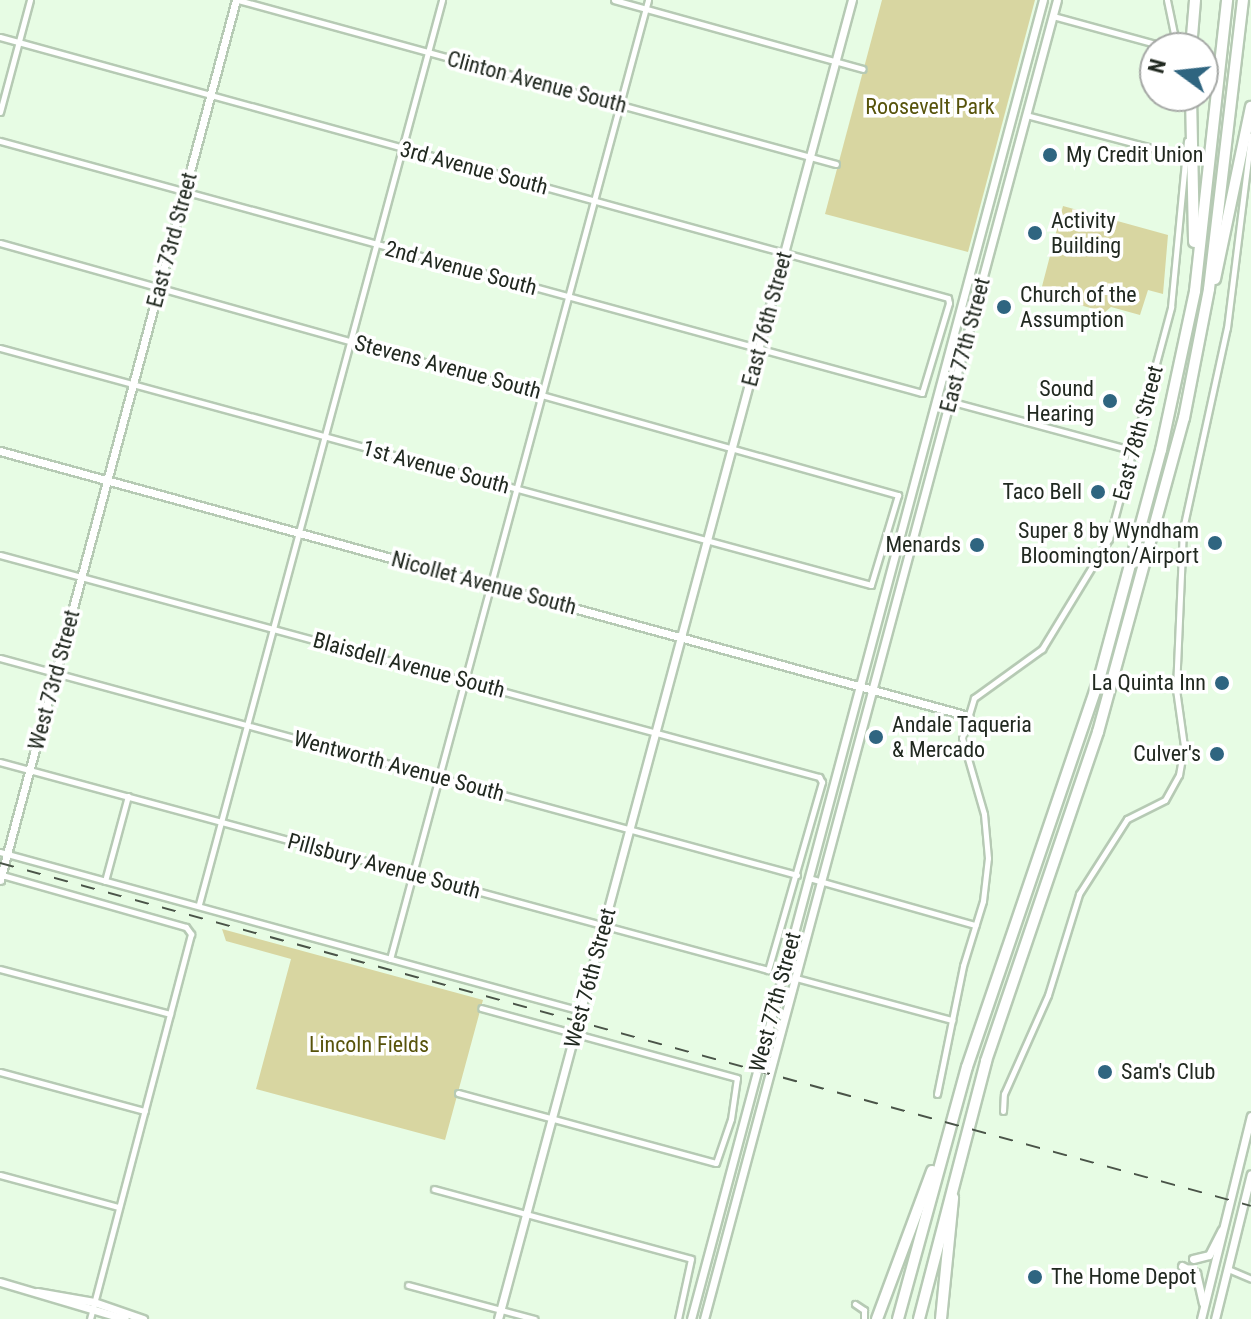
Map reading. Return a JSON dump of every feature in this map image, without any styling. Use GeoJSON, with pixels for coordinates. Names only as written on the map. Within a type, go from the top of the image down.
{"type":"FeatureCollection","features":[{"type":"Feature","properties":{"kind":"highway"},"geometry":{"type":"LineString","coordinates":[[1192,32],[1195,0]]}},
{"type":"Feature","properties":{"kind":"highway"},"geometry":{"type":"LineString","coordinates":[[898,1319],[939,1159],[1100,676],[1161,450],[1195,291],[1227,0]]}},
{"type":"Feature","properties":{"kind":"highway"},"geometry":{"type":"LineString","coordinates":[[919,1319],[961,1148],[1128,630],[1184,418],[1204,316],[1243,0]]}},
{"type":"Feature","properties":{"kind":"highway"},"geometry":{"type":"LineString","coordinates":[[1204,316],[1226,241],[1251,107]]}},
{"type":"Feature","properties":{"kind":"highway"},"geometry":{"type":"LineString","coordinates":[[1189,112],[1195,291]]}},
{"type":"Feature","properties":{"kind":"highway"},"geometry":{"type":"LineString","coordinates":[[941,1319],[961,1148]]}},
{"type":"Feature","properties":{"kind":"highway"},"geometry":{"type":"LineString","coordinates":[[877,1319],[921,1189],[939,1159]]}},
{"type":"Feature","properties":{"kind":"street"},"geometry":{"type":"LineString","coordinates":[[0,112],[30,0]]}},
{"type":"Feature","properties":{"kind":"street","name":"Clinton Avenue South"},"geometry":{"type":"LineString","coordinates":[[237,0],[836,164]]}},
{"type":"Feature","properties":{"kind":"street","name":"East 73rd Street"},"geometry":{"type":"LineString","coordinates":[[107,480],[237,0]]}},
{"type":"Feature","properties":{"kind":"street"},"geometry":{"type":"LineString","coordinates":[[199,904],[442,0]]}},
{"type":"Feature","properties":{"kind":"street"},"geometry":{"type":"LineString","coordinates":[[614,0],[863,69]]}},
{"type":"Feature","properties":{"kind":"street"},"geometry":{"type":"LineString","coordinates":[[390,959],[648,0]]}},
{"type":"Feature","properties":{"kind":"street","name":"East 76th Street"},"geometry":{"type":"LineString","coordinates":[[682,637],[852,0]]}},
{"type":"Feature","properties":{"kind":"street","name":"East 77th Street"},"geometry":{"type":"LineString","coordinates":[[860,686],[1043,0]]}},
{"type":"Feature","properties":{"kind":"street","name":"East 77th Street"},"geometry":{"type":"LineString","coordinates":[[872,689],[1057,0]]}},
{"type":"Feature","properties":{"kind":"street"},"geometry":{"type":"LineString","coordinates":[[1167,0],[1174,32]]}},
{"type":"Feature","properties":{"kind":"street"},"geometry":{"type":"LineString","coordinates":[[1053,16],[1139,40]]}},
{"type":"Feature","properties":{"kind":"street","name":"3rd Avenue South"},"geometry":{"type":"LineString","coordinates":[[0,37],[948,298],[922,393]]}},
{"type":"Feature","properties":{"kind":"street","name":"East 78th Street"},"geometry":{"type":"LineString","coordinates":[[968,716],[978,694],[1028,664],[1051,637],[1109,539],[1171,307],[1188,112]]}},
{"type":"Feature","properties":{"kind":"street"},"geometry":{"type":"LineString","coordinates":[[1026,115],[1186,157]]}},
{"type":"Feature","properties":{"kind":"street"},"geometry":{"type":"LineString","coordinates":[[1003,1111],[1004,1094],[1048,995],[1079,894],[1127,819],[1165,800],[1179,775],[1184,746],[1176,689],[1181,542],[1227,328],[1251,135]]}},
{"type":"Feature","properties":{"kind":"street","name":"2nd Avenue South"},"geometry":{"type":"LineString","coordinates":[[0,141],[922,393]]}},
{"type":"Feature","properties":{"kind":"street","name":"Stevens Avenue South"},"geometry":{"type":"LineString","coordinates":[[0,243],[896,491],[871,585]]}},
{"type":"Feature","properties":{"kind":"street","name":"1st Avenue South"},"geometry":{"type":"LineString","coordinates":[[0,348],[871,585]]}},
{"type":"Feature","properties":{"kind":"street"},"geometry":{"type":"LineString","coordinates":[[938,398],[1134,451]]}},
{"type":"Feature","properties":{"kind":"street","name":"Nicollet Avenue South"},"geometry":{"type":"LineString","coordinates":[[0,451],[968,716]]}},
{"type":"Feature","properties":{"kind":"street","name":"West 73rd Street"},"geometry":{"type":"LineString","coordinates":[[0,876],[107,480]]}},
{"type":"Feature","properties":{"kind":"street"},"geometry":{"type":"LineString","coordinates":[[901,583],[894,575],[910,503]]}},
{"type":"Feature","properties":{"kind":"street","name":"Blaisdell Avenue South"},"geometry":{"type":"LineString","coordinates":[[0,555],[819,777],[822,782],[797,875]]}},
{"type":"Feature","properties":{"kind":"street","name":"West 76th Street"},"geometry":{"type":"LineString","coordinates":[[498,1319],[682,637]]}},
{"type":"Feature","properties":{"kind":"street","name":"Wentworth Avenue South"},"geometry":{"type":"LineString","coordinates":[[0,658],[797,875]]}},
{"type":"Feature","properties":{"kind":"street","name":"West 77th Street"},"geometry":{"type":"LineString","coordinates":[[691,1319],[860,686]]}},
{"type":"Feature","properties":{"kind":"street","name":"West 77th Street"},"geometry":{"type":"LineString","coordinates":[[704,1319],[872,689]]}},
{"type":"Feature","properties":{"kind":"street"},"geometry":{"type":"LineString","coordinates":[[937,1094],[952,1020],[983,901],[987,834],[961,745],[968,716]]}},
{"type":"Feature","properties":{"kind":"street","name":"Pillsbury Avenue South"},"geometry":{"type":"LineString","coordinates":[[0,762],[768,970],[797,875]]}},
{"type":"Feature","properties":{"kind":"street"},"geometry":{"type":"LineString","coordinates":[[105,881],[128,796]]}},
{"type":"Feature","properties":{"kind":"street"},"geometry":{"type":"LineString","coordinates":[[4,853],[581,1011]]}},
{"type":"Feature","properties":{"kind":"street"},"geometry":{"type":"LineString","coordinates":[[0,876],[186,927],[191,937],[92,1311]]}},
{"type":"Feature","properties":{"kind":"street"},"geometry":{"type":"LineString","coordinates":[[809,878],[975,925]]}},
{"type":"Feature","properties":{"kind":"street"},"geometry":{"type":"LineString","coordinates":[[0,969],[170,1014]]}},
{"type":"Feature","properties":{"kind":"street"},"geometry":{"type":"LineString","coordinates":[[796,978],[952,1020]]}},
{"type":"Feature","properties":{"kind":"street"},"geometry":{"type":"LineString","coordinates":[[458,1093],[716,1163],[737,1078],[481,1008]]}},
{"type":"Feature","properties":{"kind":"street"},"geometry":{"type":"LineString","coordinates":[[0,1072],[145,1111]]}},
{"type":"Feature","properties":{"kind":"street"},"geometry":{"type":"LineString","coordinates":[[1201,1319],[1251,1116]]}},
{"type":"Feature","properties":{"kind":"street"},"geometry":{"type":"LineString","coordinates":[[1215,1319],[1251,1174]]}},
{"type":"Feature","properties":{"kind":"street"},"geometry":{"type":"LineString","coordinates":[[0,1175],[119,1207]]}},
{"type":"Feature","properties":{"kind":"street"},"geometry":{"type":"LineString","coordinates":[[434,1189],[691,1259],[678,1319]]}},
{"type":"Feature","properties":{"kind":"street"},"geometry":{"type":"LineString","coordinates":[[1193,1259],[1209,1255],[1229,1213]]}},
{"type":"Feature","properties":{"kind":"street"},"geometry":{"type":"LineString","coordinates":[[1182,1266],[1196,1273],[1204,1309]]}},
{"type":"Feature","properties":{"kind":"street"},"geometry":{"type":"LineString","coordinates":[[1226,1273],[1251,1279]]}},
{"type":"Feature","properties":{"kind":"street"},"geometry":{"type":"LineString","coordinates":[[0,1282],[125,1319]]}},
{"type":"Feature","properties":{"kind":"street"},"geometry":{"type":"LineString","coordinates":[[408,1285],[535,1319]]}},
{"type":"Feature","properties":{"kind":"street"},"geometry":{"type":"LineString","coordinates":[[855,1304],[864,1310],[864,1319]]}},
{"type":"Feature","properties":{"kind":"street"},"geometry":{"type":"LineString","coordinates":[[92,1311],[143,1319]]}},
{"type":"Feature","properties":{"kind":"green space","name":"Roosevelt Park"},"geometry":{"type":"Polygon","coordinates":[[[882,0],[1035,0],[968,252],[825,214],[882,0]]]}},
{"type":"Feature","properties":{"kind":"green space"},"geometry":{"type":"Polygon","coordinates":[[[1063,206],[1168,235],[1163,294],[1148,290],[1140,315],[1111,307],[1105,312],[1040,294],[1063,206]]]}},
{"type":"Feature","properties":{"kind":"green space","name":"Lincoln Fields"},"geometry":{"type":"Polygon","coordinates":[[[222,929],[483,1000],[445,1140],[256,1089],[291,959],[226,941],[222,929]]]}},
{"type":"Feature","properties":{"kind":"railway"},"geometry":{"type":"LineString","coordinates":[[0,863],[1251,1206]]}},
{"type":"Feature","properties":{"kind":"place","name":"My Credit Union"},"geometry":{"type":"Point","coordinates":[1050,155]}},
{"type":"Feature","properties":{"kind":"place","name":"Activity Building"},"geometry":{"type":"Point","coordinates":[1035,233]}},
{"type":"Feature","properties":{"kind":"place","name":"Church of the Assumption"},"geometry":{"type":"Point","coordinates":[1004,307]}},
{"type":"Feature","properties":{"kind":"place","name":"Sound Hearing"},"geometry":{"type":"Point","coordinates":[1110,401]}},
{"type":"Feature","properties":{"kind":"place","name":"Taco Bell"},"geometry":{"type":"Point","coordinates":[1098,492]}},
{"type":"Feature","properties":{"kind":"place","name":"Super 8 by Wyndham Bloomington/Airport"},"geometry":{"type":"Point","coordinates":[1215,543]}},
{"type":"Feature","properties":{"kind":"place","name":"Menards"},"geometry":{"type":"Point","coordinates":[977,545]}},
{"type":"Feature","properties":{"kind":"place","name":"La Quinta Inn"},"geometry":{"type":"Point","coordinates":[1222,683]}},
{"type":"Feature","properties":{"kind":"place","name":"Andale Taqueria & Mercado"},"geometry":{"type":"Point","coordinates":[876,737]}},
{"type":"Feature","properties":{"kind":"place","name":"Culver's"},"geometry":{"type":"Point","coordinates":[1217,754]}},
{"type":"Feature","properties":{"kind":"place","name":"Sam's Club"},"geometry":{"type":"Point","coordinates":[1105,1072]}},
{"type":"Feature","properties":{"kind":"place","name":"The Home Depot"},"geometry":{"type":"Point","coordinates":[1035,1277]}}]}
